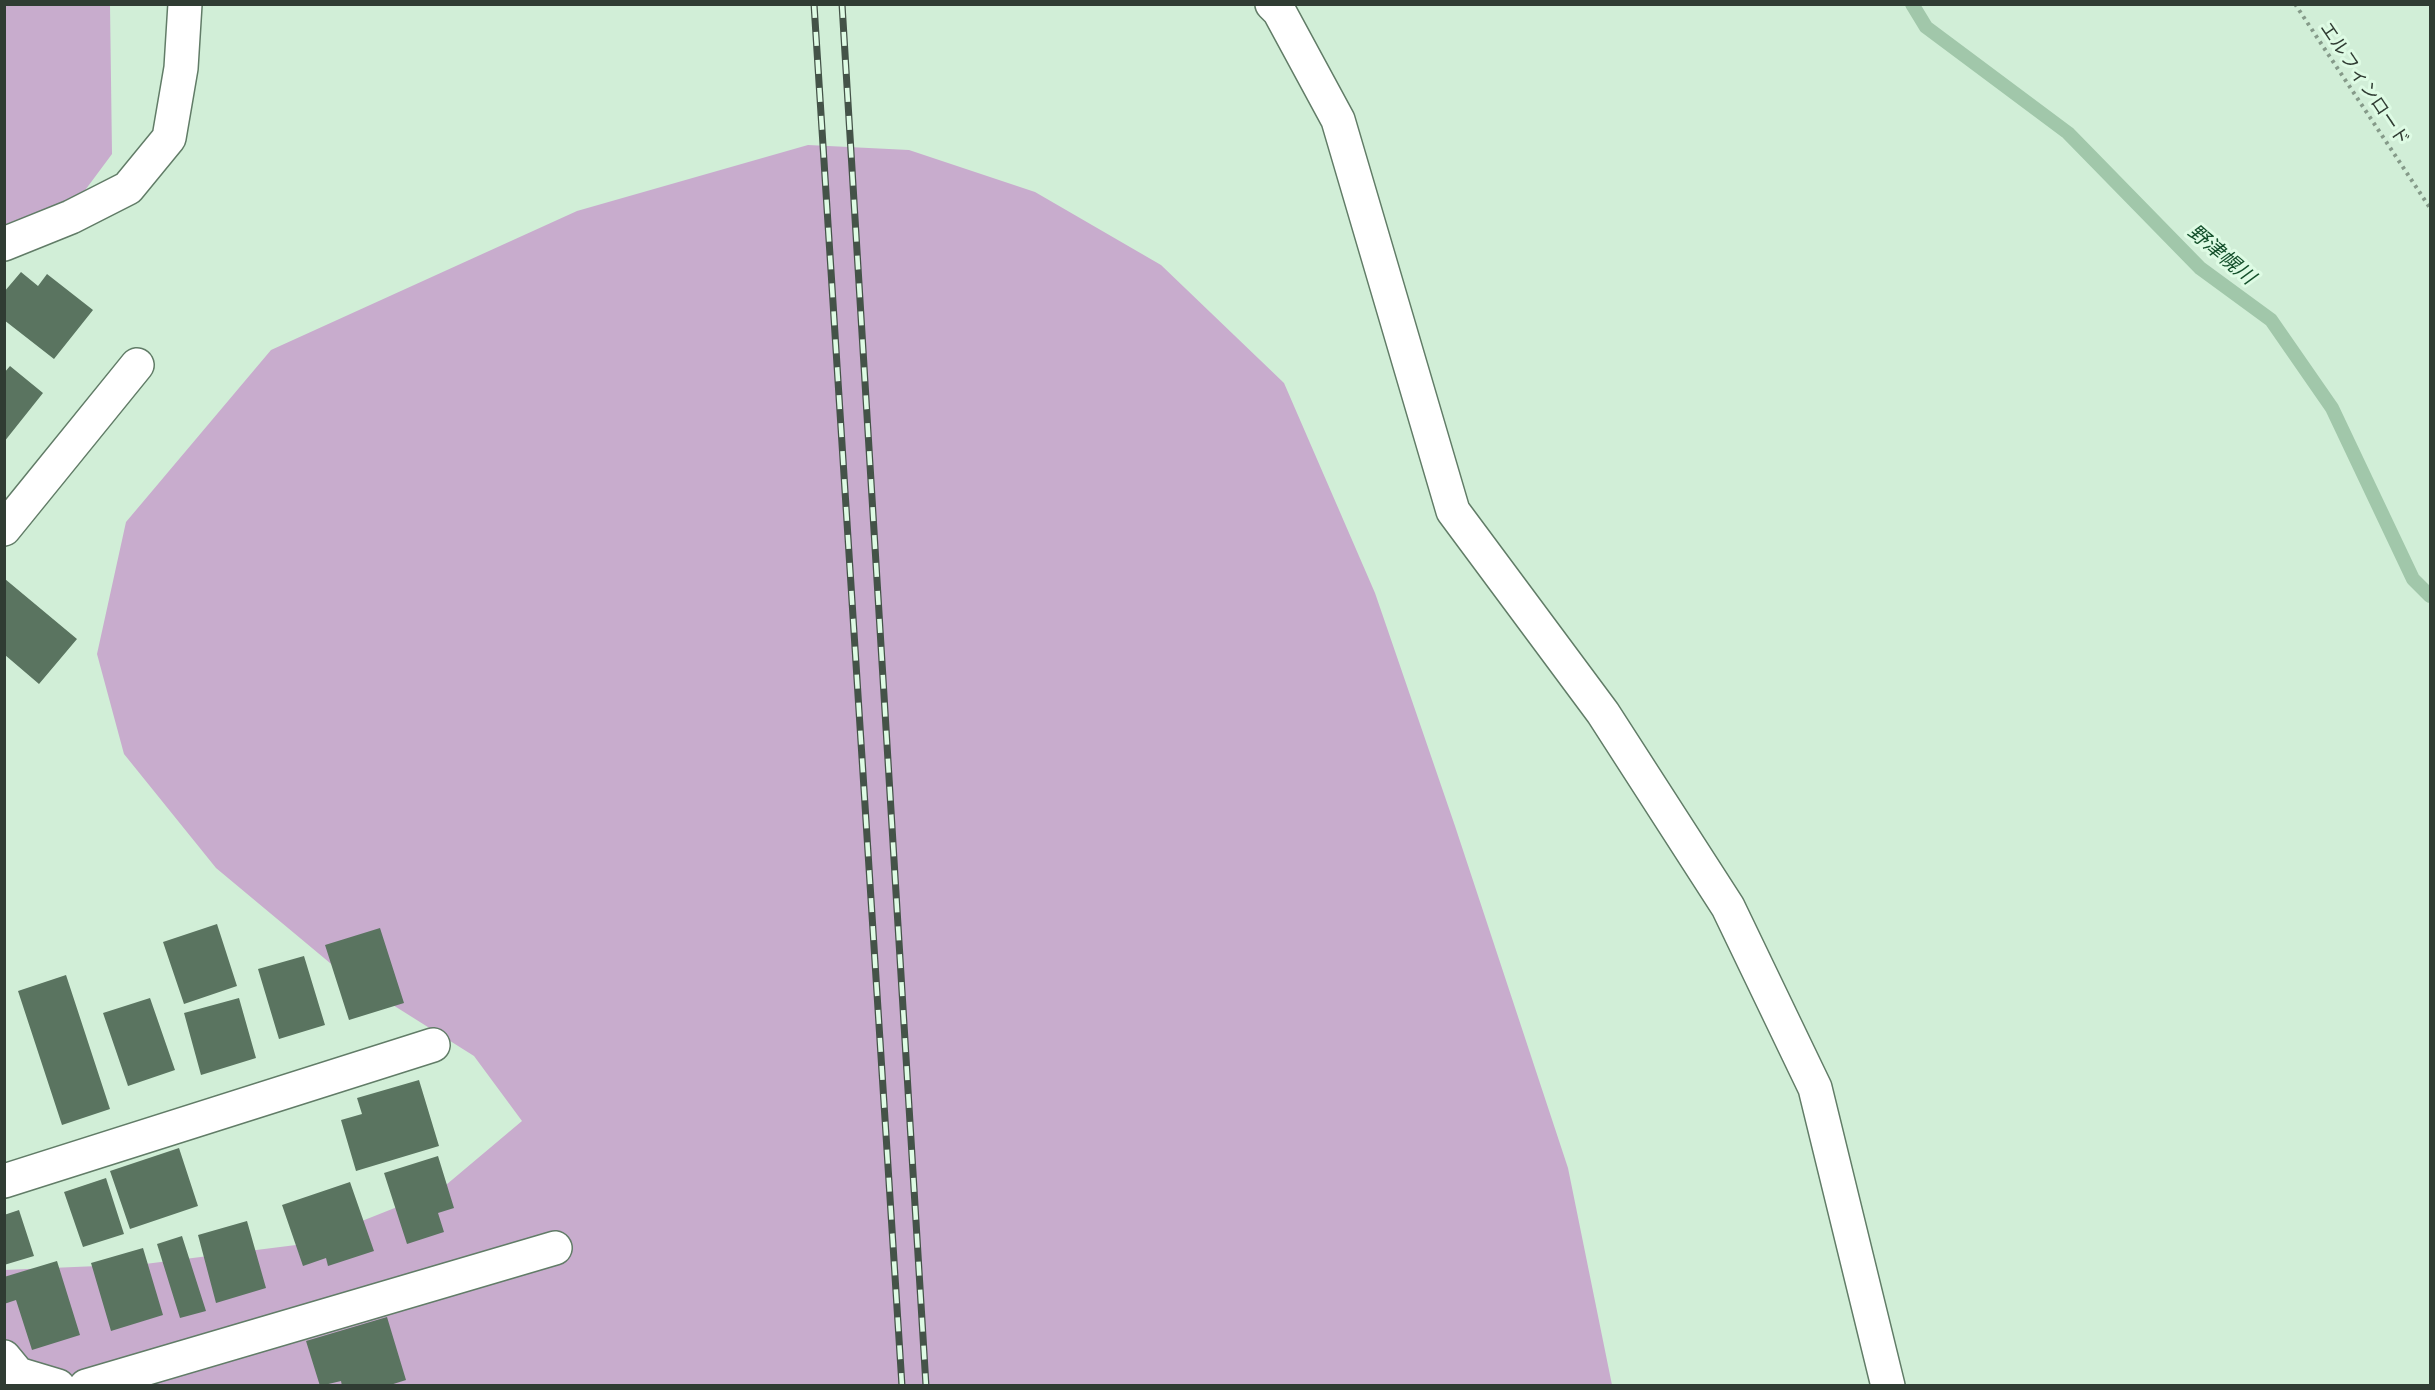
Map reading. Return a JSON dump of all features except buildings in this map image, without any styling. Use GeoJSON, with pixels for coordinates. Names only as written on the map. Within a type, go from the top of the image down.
{"type":"FeatureCollection","features":[{"type":"Feature","properties":{"kind":"street"},"geometry":{"type":"LineString","coordinates":[[4,244],[72,217],[128,188],[169,138],[181,68],[185,4]]}},
{"type":"Feature","properties":{"kind":"street"},"geometry":{"type":"LineString","coordinates":[[1272,4],[1279,12],[1338,120],[1453,511],[1603,713],[1728,907],[1815,1088],[1888,1386]]}},
{"type":"Feature","properties":{"kind":"street"},"geometry":{"type":"LineString","coordinates":[[4,529],[137,365]]}},
{"type":"Feature","properties":{"kind":"street"},"geometry":{"type":"LineString","coordinates":[[4,1181],[433,1045]]}},
{"type":"Feature","properties":{"kind":"street"},"geometry":{"type":"LineString","coordinates":[[86,1386],[555,1248]]}},
{"type":"Feature","properties":{"kind":"street"},"geometry":{"type":"LineString","coordinates":[[4,1357],[18,1374],[58,1386]]}},
{"type":"Feature","properties":{"kind":"path","name":"エルフィンロード"},"geometry":{"type":"LineString","coordinates":[[2295,4],[2430,208]]}},
{"type":"Feature","properties":{"kind":"shaded area"},"geometry":{"type":"Polygon","coordinates":[[[5,5],[110,5],[112,154],[60,224],[5,252],[5,5]]]}},
{"type":"Feature","properties":{"kind":"shaded area"},"geometry":{"type":"Polygon","coordinates":[[[808,145],[909,150],[1035,192],[1161,265],[1284,383],[1375,593],[1568,1168],[1612,1385],[5,1385],[4,1270],[145,1264],[304,1244],[440,1190],[522,1121],[474,1056],[342,973],[216,868],[124,754],[97,654],[126,522],[271,350],[577,211],[808,145]]]}},
{"type":"Feature","properties":{"kind":"waterway","name":"野津幌川"},"geometry":{"type":"LineString","coordinates":[[1912,4],[1926,27],[2068,133],[2200,268],[2271,320],[2332,408],[2413,579],[2430,596]]}},
{"type":"Feature","properties":{"kind":"railway"},"geometry":{"type":"LineString","coordinates":[[814,4],[902,1386]]}},
{"type":"Feature","properties":{"kind":"railway"},"geometry":{"type":"LineString","coordinates":[[842,4],[926,1386]]}}]}
